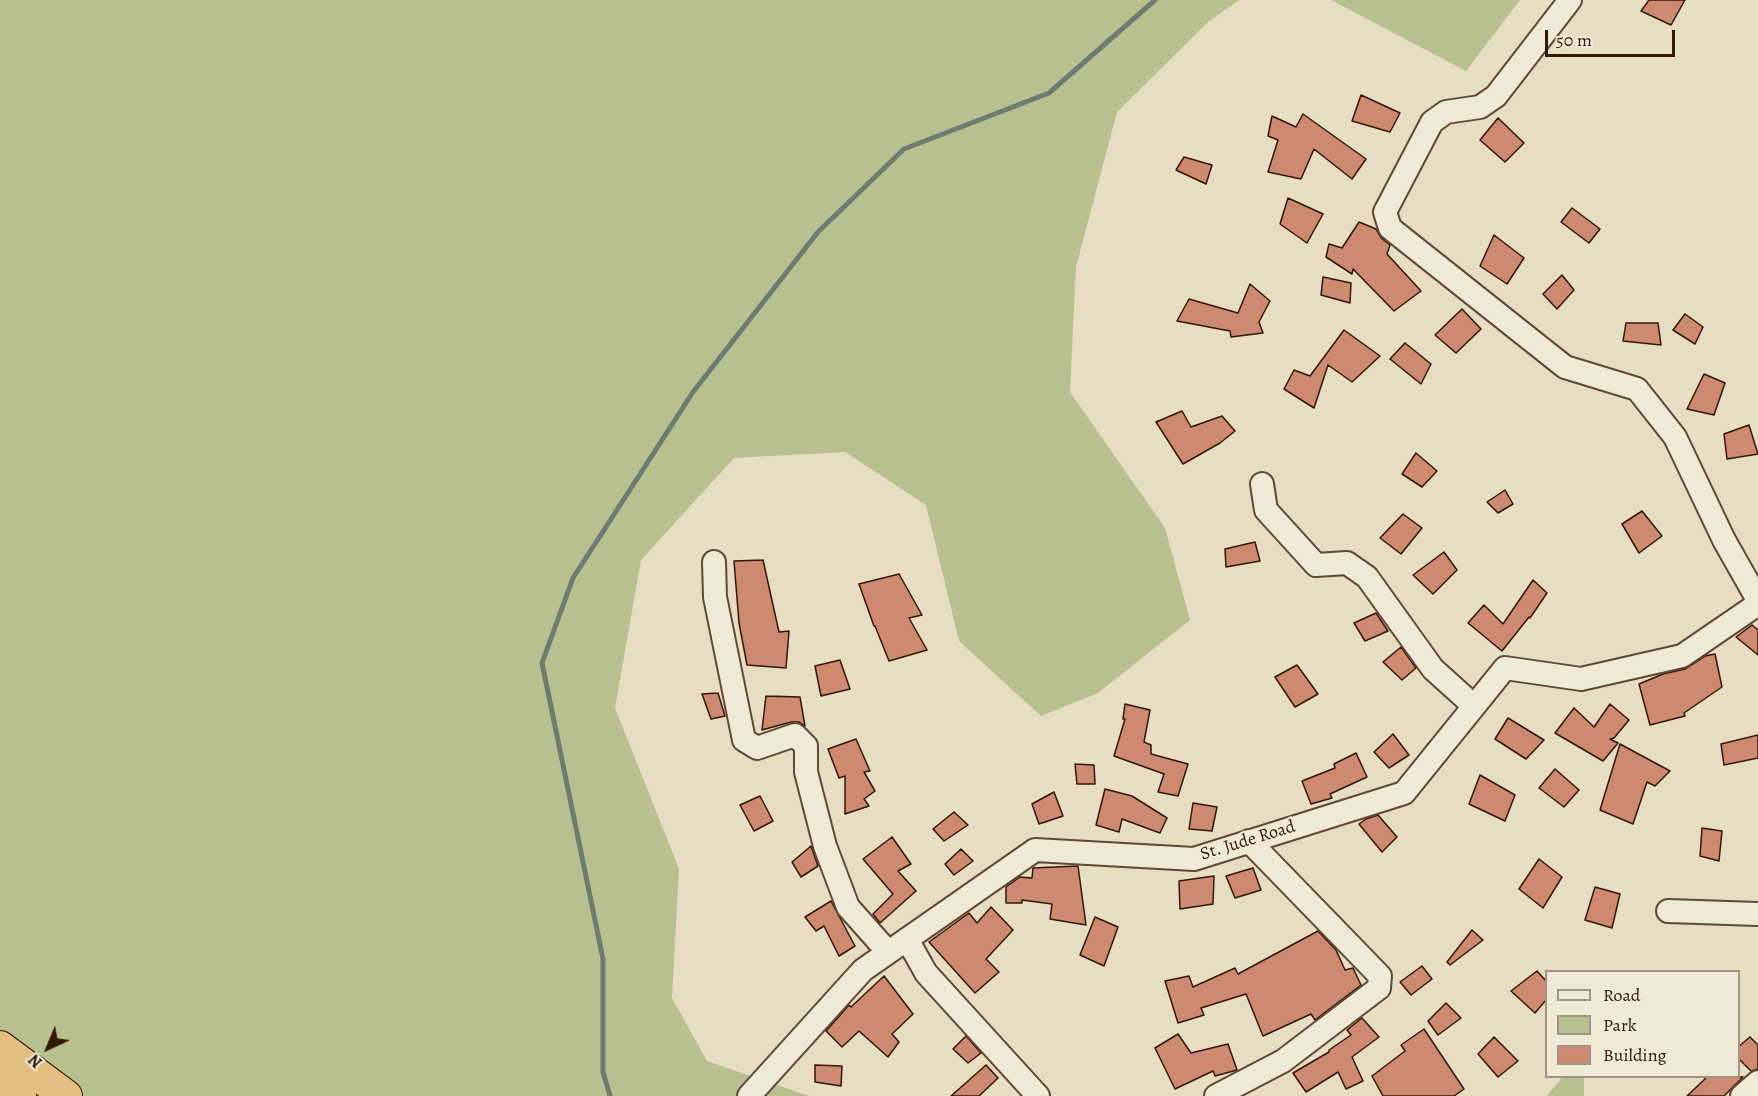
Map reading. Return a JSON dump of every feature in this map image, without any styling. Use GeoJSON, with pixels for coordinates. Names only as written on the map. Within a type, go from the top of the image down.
{"type":"FeatureCollection","features":[{"type":"Feature","properties":{"kind":"highway"},"geometry":{"type":"LineString","coordinates":[[0,1047],[66,1096]]}},
{"type":"Feature","properties":{"kind":"highway"},"geometry":{"type":"LineString","coordinates":[[0,1082],[20,1096]]}},
{"type":"Feature","properties":{"kind":"street"},"geometry":{"type":"LineString","coordinates":[[1570,0],[1496,96],[1480,107],[1446,112],[1432,122],[1385,212],[1390,228],[1565,367],[1637,389],[1675,436],[1724,540],[1758,602]]}},
{"type":"Feature","properties":{"kind":"street"},"geometry":{"type":"LineString","coordinates":[[1262,484],[1266,510],[1316,565],[1347,563],[1367,577],[1433,669],[1474,706]]}},
{"type":"Feature","properties":{"kind":"street"},"geometry":{"type":"LineString","coordinates":[[714,562],[715,597],[744,740],[757,748],[795,735],[806,746],[806,772],[814,804],[825,846],[848,907],[888,952]]}},
{"type":"Feature","properties":{"kind":"street","name":"St. Jude Road"},"geometry":{"type":"LineString","coordinates":[[749,1096],[863,970],[1035,850],[1194,859],[1404,793],[1505,669],[1581,679],[1682,656],[1758,602]]}},
{"type":"Feature","properties":{"kind":"street"},"geometry":{"type":"LineString","coordinates":[[1216,1096],[1282,1061],[1379,988],[1380,976],[1250,841]]}},
{"type":"Feature","properties":{"kind":"street"},"geometry":{"type":"LineString","coordinates":[[1668,911],[1758,914]]}},
{"type":"Feature","properties":{"kind":"street"},"geometry":{"type":"LineString","coordinates":[[907,939],[926,973],[1038,1096]]}},
{"type":"Feature","properties":{"kind":"street"},"geometry":{"type":"LineString","coordinates":[[1742,1096],[1758,1082]]}},
{"type":"Feature","properties":{"kind":"green space"},"geometry":{"type":"Polygon","coordinates":[[[0,0],[1239,0],[1208,22],[1117,112],[1076,267],[1070,392],[1165,528],[1190,620],[1098,693],[1041,716],[959,641],[926,505],[845,452],[734,458],[641,560],[615,708],[679,869],[672,998],[707,1061],[809,1096],[0,1096],[0,0]]]}},
{"type":"Feature","properties":{"kind":"green space"},"geometry":{"type":"Polygon","coordinates":[[[1331,0],[1520,0],[1466,71],[1331,0]]]}},
{"type":"Feature","properties":{"kind":"green space"},"geometry":{"type":"Polygon","coordinates":[[[1561,1078],[1584,1078],[1584,1096],[1547,1096],[1561,1078]]]}},
{"type":"Feature","properties":{"kind":"building"},"geometry":{"type":"Polygon","coordinates":[[[1649,0],[1685,0],[1671,25],[1641,11],[1649,0]]]}},
{"type":"Feature","properties":{"kind":"building"},"geometry":{"type":"Polygon","coordinates":[[[1361,95],[1400,113],[1390,132],[1352,121],[1361,95]]]}},
{"type":"Feature","properties":{"kind":"building"},"geometry":{"type":"Polygon","coordinates":[[[1303,114],[1366,159],[1352,179],[1314,149],[1301,179],[1268,172],[1278,140],[1268,136],[1272,116],[1296,127],[1303,114]]]}},
{"type":"Feature","properties":{"kind":"building"},"geometry":{"type":"Polygon","coordinates":[[[1498,118],[1524,143],[1505,162],[1480,140],[1498,118]]]}},
{"type":"Feature","properties":{"kind":"building"},"geometry":{"type":"Polygon","coordinates":[[[1184,157],[1212,165],[1206,184],[1176,170],[1184,157]]]}},
{"type":"Feature","properties":{"kind":"building"},"geometry":{"type":"Polygon","coordinates":[[[1288,198],[1323,214],[1307,243],[1280,224],[1288,198]]]}},
{"type":"Feature","properties":{"kind":"building"},"geometry":{"type":"Polygon","coordinates":[[[1572,208],[1600,229],[1589,243],[1561,222],[1572,208]]]}},
{"type":"Feature","properties":{"kind":"building"},"geometry":{"type":"Polygon","coordinates":[[[1359,222],[1376,229],[1381,238],[1390,245],[1387,254],[1421,291],[1394,311],[1353,269],[1352,274],[1326,257],[1329,244],[1342,248],[1359,222]]]}},
{"type":"Feature","properties":{"kind":"building"},"geometry":{"type":"Polygon","coordinates":[[[1494,235],[1524,258],[1507,284],[1480,266],[1494,235]]]}},
{"type":"Feature","properties":{"kind":"building"},"geometry":{"type":"Polygon","coordinates":[[[1562,275],[1574,290],[1557,309],[1543,294],[1562,275]]]}},
{"type":"Feature","properties":{"kind":"building"},"geometry":{"type":"Polygon","coordinates":[[[1323,277],[1351,283],[1350,303],[1321,295],[1323,277]]]}},
{"type":"Feature","properties":{"kind":"building"},"geometry":{"type":"Polygon","coordinates":[[[1250,284],[1270,301],[1259,322],[1263,333],[1231,337],[1230,331],[1177,321],[1189,299],[1238,313],[1250,284]]]}},
{"type":"Feature","properties":{"kind":"building"},"geometry":{"type":"Polygon","coordinates":[[[1462,309],[1481,329],[1456,353],[1435,335],[1462,309]]]}},
{"type":"Feature","properties":{"kind":"building"},"geometry":{"type":"Polygon","coordinates":[[[1685,314],[1703,327],[1695,344],[1673,330],[1685,314]]]}},
{"type":"Feature","properties":{"kind":"building"},"geometry":{"type":"Polygon","coordinates":[[[1626,323],[1658,323],[1661,345],[1623,341],[1626,323]]]}},
{"type":"Feature","properties":{"kind":"building"},"geometry":{"type":"Polygon","coordinates":[[[1344,330],[1380,356],[1352,382],[1328,365],[1314,408],[1284,389],[1294,370],[1310,376],[1344,330]]]}},
{"type":"Feature","properties":{"kind":"building"},"geometry":{"type":"Polygon","coordinates":[[[1405,343],[1431,364],[1421,384],[1390,359],[1405,343]]]}},
{"type":"Feature","properties":{"kind":"building"},"geometry":{"type":"Polygon","coordinates":[[[1704,374],[1725,383],[1714,415],[1687,409],[1704,374]]]}},
{"type":"Feature","properties":{"kind":"building"},"geometry":{"type":"Polygon","coordinates":[[[1182,411],[1191,427],[1222,416],[1235,431],[1220,443],[1183,464],[1156,422],[1182,411]]]}},
{"type":"Feature","properties":{"kind":"building"},"geometry":{"type":"Polygon","coordinates":[[[1749,425],[1758,454],[1727,459],[1724,434],[1749,425]]]}},
{"type":"Feature","properties":{"kind":"building"},"geometry":{"type":"Polygon","coordinates":[[[1416,453],[1437,471],[1422,487],[1402,474],[1416,453]]]}},
{"type":"Feature","properties":{"kind":"building"},"geometry":{"type":"Polygon","coordinates":[[[1505,490],[1513,504],[1498,513],[1487,502],[1505,490]]]}},
{"type":"Feature","properties":{"kind":"building"},"geometry":{"type":"Polygon","coordinates":[[[1642,511],[1662,536],[1639,553],[1622,524],[1642,511]]]}},
{"type":"Feature","properties":{"kind":"building"},"geometry":{"type":"Polygon","coordinates":[[[1403,514],[1422,528],[1401,554],[1380,538],[1403,514]]]}},
{"type":"Feature","properties":{"kind":"building"},"geometry":{"type":"Polygon","coordinates":[[[1255,542],[1260,561],[1226,567],[1225,549],[1255,542]]]}},
{"type":"Feature","properties":{"kind":"building"},"geometry":{"type":"Polygon","coordinates":[[[1444,552],[1457,570],[1433,594],[1413,575],[1444,552]]]}},
{"type":"Feature","properties":{"kind":"building"},"geometry":{"type":"Polygon","coordinates":[[[763,560],[779,632],[789,631],[786,668],[747,665],[739,623],[734,561],[763,560]]]}},
{"type":"Feature","properties":{"kind":"building"},"geometry":{"type":"Polygon","coordinates":[[[899,574],[922,615],[909,618],[927,650],[889,661],[859,584],[899,574]]]}},
{"type":"Feature","properties":{"kind":"building"},"geometry":{"type":"Polygon","coordinates":[[[1533,580],[1547,593],[1530,618],[1502,651],[1468,623],[1484,605],[1503,624],[1533,580]]]}},
{"type":"Feature","properties":{"kind":"building"},"geometry":{"type":"Polygon","coordinates":[[[1376,613],[1388,631],[1365,641],[1354,623],[1376,613]]]}},
{"type":"Feature","properties":{"kind":"building"},"geometry":{"type":"Polygon","coordinates":[[[1752,625],[1758,630],[1758,655],[1736,637],[1752,625]]]}},
{"type":"Feature","properties":{"kind":"building"},"geometry":{"type":"Polygon","coordinates":[[[1401,647],[1416,668],[1402,680],[1383,662],[1401,647]]]}},
{"type":"Feature","properties":{"kind":"building"},"geometry":{"type":"Polygon","coordinates":[[[1715,654],[1722,687],[1684,713],[1685,716],[1650,725],[1639,684],[1663,674],[1685,669],[1705,656],[1715,654]]]}},
{"type":"Feature","properties":{"kind":"building"},"geometry":{"type":"Polygon","coordinates":[[[840,660],[850,689],[821,696],[815,666],[840,660]]]}},
{"type":"Feature","properties":{"kind":"building"},"geometry":{"type":"Polygon","coordinates":[[[1297,665],[1318,694],[1295,707],[1275,677],[1297,665]]]}},
{"type":"Feature","properties":{"kind":"building"},"geometry":{"type":"Polygon","coordinates":[[[718,693],[725,716],[711,719],[702,694],[718,693]]]}},
{"type":"Feature","properties":{"kind":"building"},"geometry":{"type":"Polygon","coordinates":[[[766,696],[800,697],[805,726],[799,722],[791,722],[762,730],[766,696]]]}},
{"type":"Feature","properties":{"kind":"building"},"geometry":{"type":"Polygon","coordinates":[[[1125,704],[1150,710],[1144,742],[1151,745],[1151,754],[1188,764],[1178,796],[1158,792],[1164,774],[1114,756],[1125,719],[1123,719],[1125,704]]]}},
{"type":"Feature","properties":{"kind":"building"},"geometry":{"type":"Polygon","coordinates":[[[1610,704],[1629,720],[1614,738],[1610,739],[1618,743],[1603,761],[1555,733],[1574,708],[1594,727],[1610,704]]]}},
{"type":"Feature","properties":{"kind":"building"},"geometry":{"type":"Polygon","coordinates":[[[1508,718],[1544,740],[1526,759],[1495,739],[1508,718]]]}},
{"type":"Feature","properties":{"kind":"building"},"geometry":{"type":"Polygon","coordinates":[[[1393,734],[1409,755],[1389,768],[1374,752],[1393,734]]]}},
{"type":"Feature","properties":{"kind":"building"},"geometry":{"type":"Polygon","coordinates":[[[1758,735],[1758,758],[1724,765],[1721,744],[1758,735]]]}},
{"type":"Feature","properties":{"kind":"building"},"geometry":{"type":"Polygon","coordinates":[[[856,739],[870,771],[864,772],[875,791],[864,799],[869,806],[845,814],[845,776],[839,778],[828,749],[856,739]]]}},
{"type":"Feature","properties":{"kind":"building"},"geometry":{"type":"Polygon","coordinates":[[[1620,744],[1670,771],[1655,786],[1647,782],[1633,824],[1600,810],[1620,744]]]}},
{"type":"Feature","properties":{"kind":"building"},"geometry":{"type":"Polygon","coordinates":[[[1356,753],[1367,777],[1330,794],[1332,798],[1311,804],[1302,781],[1335,768],[1334,764],[1356,753]]]}},
{"type":"Feature","properties":{"kind":"building"},"geometry":{"type":"Polygon","coordinates":[[[1075,764],[1094,765],[1095,784],[1077,784],[1075,764]]]}},
{"type":"Feature","properties":{"kind":"building"},"geometry":{"type":"Polygon","coordinates":[[[1555,769],[1579,790],[1564,807],[1539,788],[1555,769]]]}},
{"type":"Feature","properties":{"kind":"building"},"geometry":{"type":"Polygon","coordinates":[[[1480,775],[1515,795],[1505,821],[1469,804],[1480,775]]]}},
{"type":"Feature","properties":{"kind":"building"},"geometry":{"type":"Polygon","coordinates":[[[1105,789],[1132,796],[1167,818],[1160,833],[1122,819],[1119,832],[1096,825],[1105,789]]]}},
{"type":"Feature","properties":{"kind":"building"},"geometry":{"type":"Polygon","coordinates":[[[1054,792],[1063,816],[1039,824],[1032,804],[1054,792]]]}},
{"type":"Feature","properties":{"kind":"building"},"geometry":{"type":"Polygon","coordinates":[[[760,796],[773,821],[754,831],[740,805],[760,796]]]}},
{"type":"Feature","properties":{"kind":"building"},"geometry":{"type":"Polygon","coordinates":[[[1193,803],[1217,807],[1212,831],[1189,829],[1193,803]]]}},
{"type":"Feature","properties":{"kind":"building"},"geometry":{"type":"Polygon","coordinates":[[[954,812],[968,825],[944,841],[933,829],[954,812]]]}},
{"type":"Feature","properties":{"kind":"building"},"geometry":{"type":"Polygon","coordinates":[[[1378,815],[1397,837],[1382,852],[1359,824],[1378,815]]]}},
{"type":"Feature","properties":{"kind":"building"},"geometry":{"type":"Polygon","coordinates":[[[1702,828],[1722,831],[1719,861],[1700,856],[1702,828]]]}},
{"type":"Feature","properties":{"kind":"building"},"geometry":{"type":"Polygon","coordinates":[[[892,837],[911,864],[898,871],[916,891],[880,923],[873,914],[893,894],[863,859],[892,837]]]}},
{"type":"Feature","properties":{"kind":"building"},"geometry":{"type":"Polygon","coordinates":[[[811,846],[818,866],[801,877],[792,862],[811,846]]]}},
{"type":"Feature","properties":{"kind":"building"},"geometry":{"type":"Polygon","coordinates":[[[961,849],[973,861],[954,875],[945,864],[961,849]]]}},
{"type":"Feature","properties":{"kind":"building"},"geometry":{"type":"Polygon","coordinates":[[[1539,859],[1562,877],[1543,908],[1519,889],[1539,859]]]}},
{"type":"Feature","properties":{"kind":"building"},"geometry":{"type":"Polygon","coordinates":[[[1078,866],[1086,925],[1050,919],[1052,904],[1022,900],[1022,903],[1006,903],[1006,887],[1020,877],[1032,878],[1033,868],[1078,866]]]}},
{"type":"Feature","properties":{"kind":"building"},"geometry":{"type":"Polygon","coordinates":[[[1253,868],[1261,890],[1235,898],[1226,876],[1253,868]]]}},
{"type":"Feature","properties":{"kind":"building"},"geometry":{"type":"Polygon","coordinates":[[[1214,876],[1213,904],[1180,909],[1179,881],[1214,876]]]}},
{"type":"Feature","properties":{"kind":"building"},"geometry":{"type":"Polygon","coordinates":[[[1595,887],[1620,894],[1612,928],[1585,920],[1595,887]]]}},
{"type":"Feature","properties":{"kind":"building"},"geometry":{"type":"Polygon","coordinates":[[[831,901],[855,946],[839,956],[824,926],[816,931],[805,917],[831,901]]]}},
{"type":"Feature","properties":{"kind":"building"},"geometry":{"type":"Polygon","coordinates":[[[991,907],[1013,930],[986,959],[999,972],[975,993],[929,942],[969,913],[977,923],[991,907]]]}},
{"type":"Feature","properties":{"kind":"building"},"geometry":{"type":"Polygon","coordinates":[[[1095,917],[1118,927],[1104,966],[1080,955],[1095,917]]]}},
{"type":"Feature","properties":{"kind":"building"},"geometry":{"type":"Polygon","coordinates":[[[1472,930],[1483,940],[1450,965],[1447,962],[1472,930]]]}},
{"type":"Feature","properties":{"kind":"building"},"geometry":{"type":"Polygon","coordinates":[[[1318,931],[1336,950],[1345,970],[1353,968],[1361,985],[1315,1020],[1311,1014],[1263,1036],[1246,994],[1201,1008],[1204,1015],[1178,1023],[1165,981],[1189,976],[1193,987],[1235,968],[1238,974],[1318,931]]]}},
{"type":"Feature","properties":{"kind":"building"},"geometry":{"type":"Polygon","coordinates":[[[1422,966],[1432,979],[1411,995],[1400,982],[1422,966]]]}},
{"type":"Feature","properties":{"kind":"building"},"geometry":{"type":"Polygon","coordinates":[[[1537,971],[1545,980],[1545,1001],[1535,1013],[1511,991],[1537,971]]]}},
{"type":"Feature","properties":{"kind":"building"},"geometry":{"type":"Polygon","coordinates":[[[884,976],[913,1014],[892,1034],[899,1042],[888,1057],[859,1031],[842,1047],[826,1031],[849,1005],[851,1007],[884,976]]]}},
{"type":"Feature","properties":{"kind":"building"},"geometry":{"type":"Polygon","coordinates":[[[1446,1003],[1461,1018],[1438,1035],[1428,1021],[1446,1003]]]}},
{"type":"Feature","properties":{"kind":"building"},"geometry":{"type":"Polygon","coordinates":[[[1362,1018],[1379,1037],[1352,1057],[1363,1081],[1346,1089],[1338,1072],[1306,1092],[1293,1073],[1329,1052],[1351,1035],[1347,1030],[1362,1018]]]}},
{"type":"Feature","properties":{"kind":"building"},"geometry":{"type":"Polygon","coordinates":[[[1424,1029],[1464,1089],[1454,1096],[1383,1096],[1372,1076],[1405,1051],[1401,1045],[1424,1029]]]}},
{"type":"Feature","properties":{"kind":"building"},"geometry":{"type":"Polygon","coordinates":[[[1178,1034],[1191,1053],[1228,1044],[1237,1070],[1215,1076],[1213,1071],[1175,1089],[1155,1048],[1178,1034]]]}},
{"type":"Feature","properties":{"kind":"building"},"geometry":{"type":"Polygon","coordinates":[[[966,1036],[981,1053],[968,1063],[953,1049],[966,1036]]]}},
{"type":"Feature","properties":{"kind":"building"},"geometry":{"type":"Polygon","coordinates":[[[1494,1037],[1518,1061],[1498,1077],[1478,1054],[1494,1037]]]}},
{"type":"Feature","properties":{"kind":"building"},"geometry":{"type":"Polygon","coordinates":[[[1750,1037],[1758,1045],[1758,1069],[1751,1071],[1740,1060],[1740,1045],[1750,1037]]]}},
{"type":"Feature","properties":{"kind":"building"},"geometry":{"type":"Polygon","coordinates":[[[815,1065],[842,1066],[841,1086],[815,1082],[815,1065]]]}},
{"type":"Feature","properties":{"kind":"building"},"geometry":{"type":"Polygon","coordinates":[[[986,1065],[998,1078],[979,1096],[951,1096],[986,1065]]]}},
{"type":"Feature","properties":{"kind":"building"},"geometry":{"type":"Polygon","coordinates":[[[1743,1077],[1724,1096],[1687,1096],[1706,1078],[1743,1077]]]}},
{"type":"Feature","properties":{"kind":"waterway"},"geometry":{"type":"LineString","coordinates":[[610,1096],[603,1072],[603,959],[542,663],[573,578],[693,392],[818,232],[904,149],[1049,93],[1155,0]]}}]}
